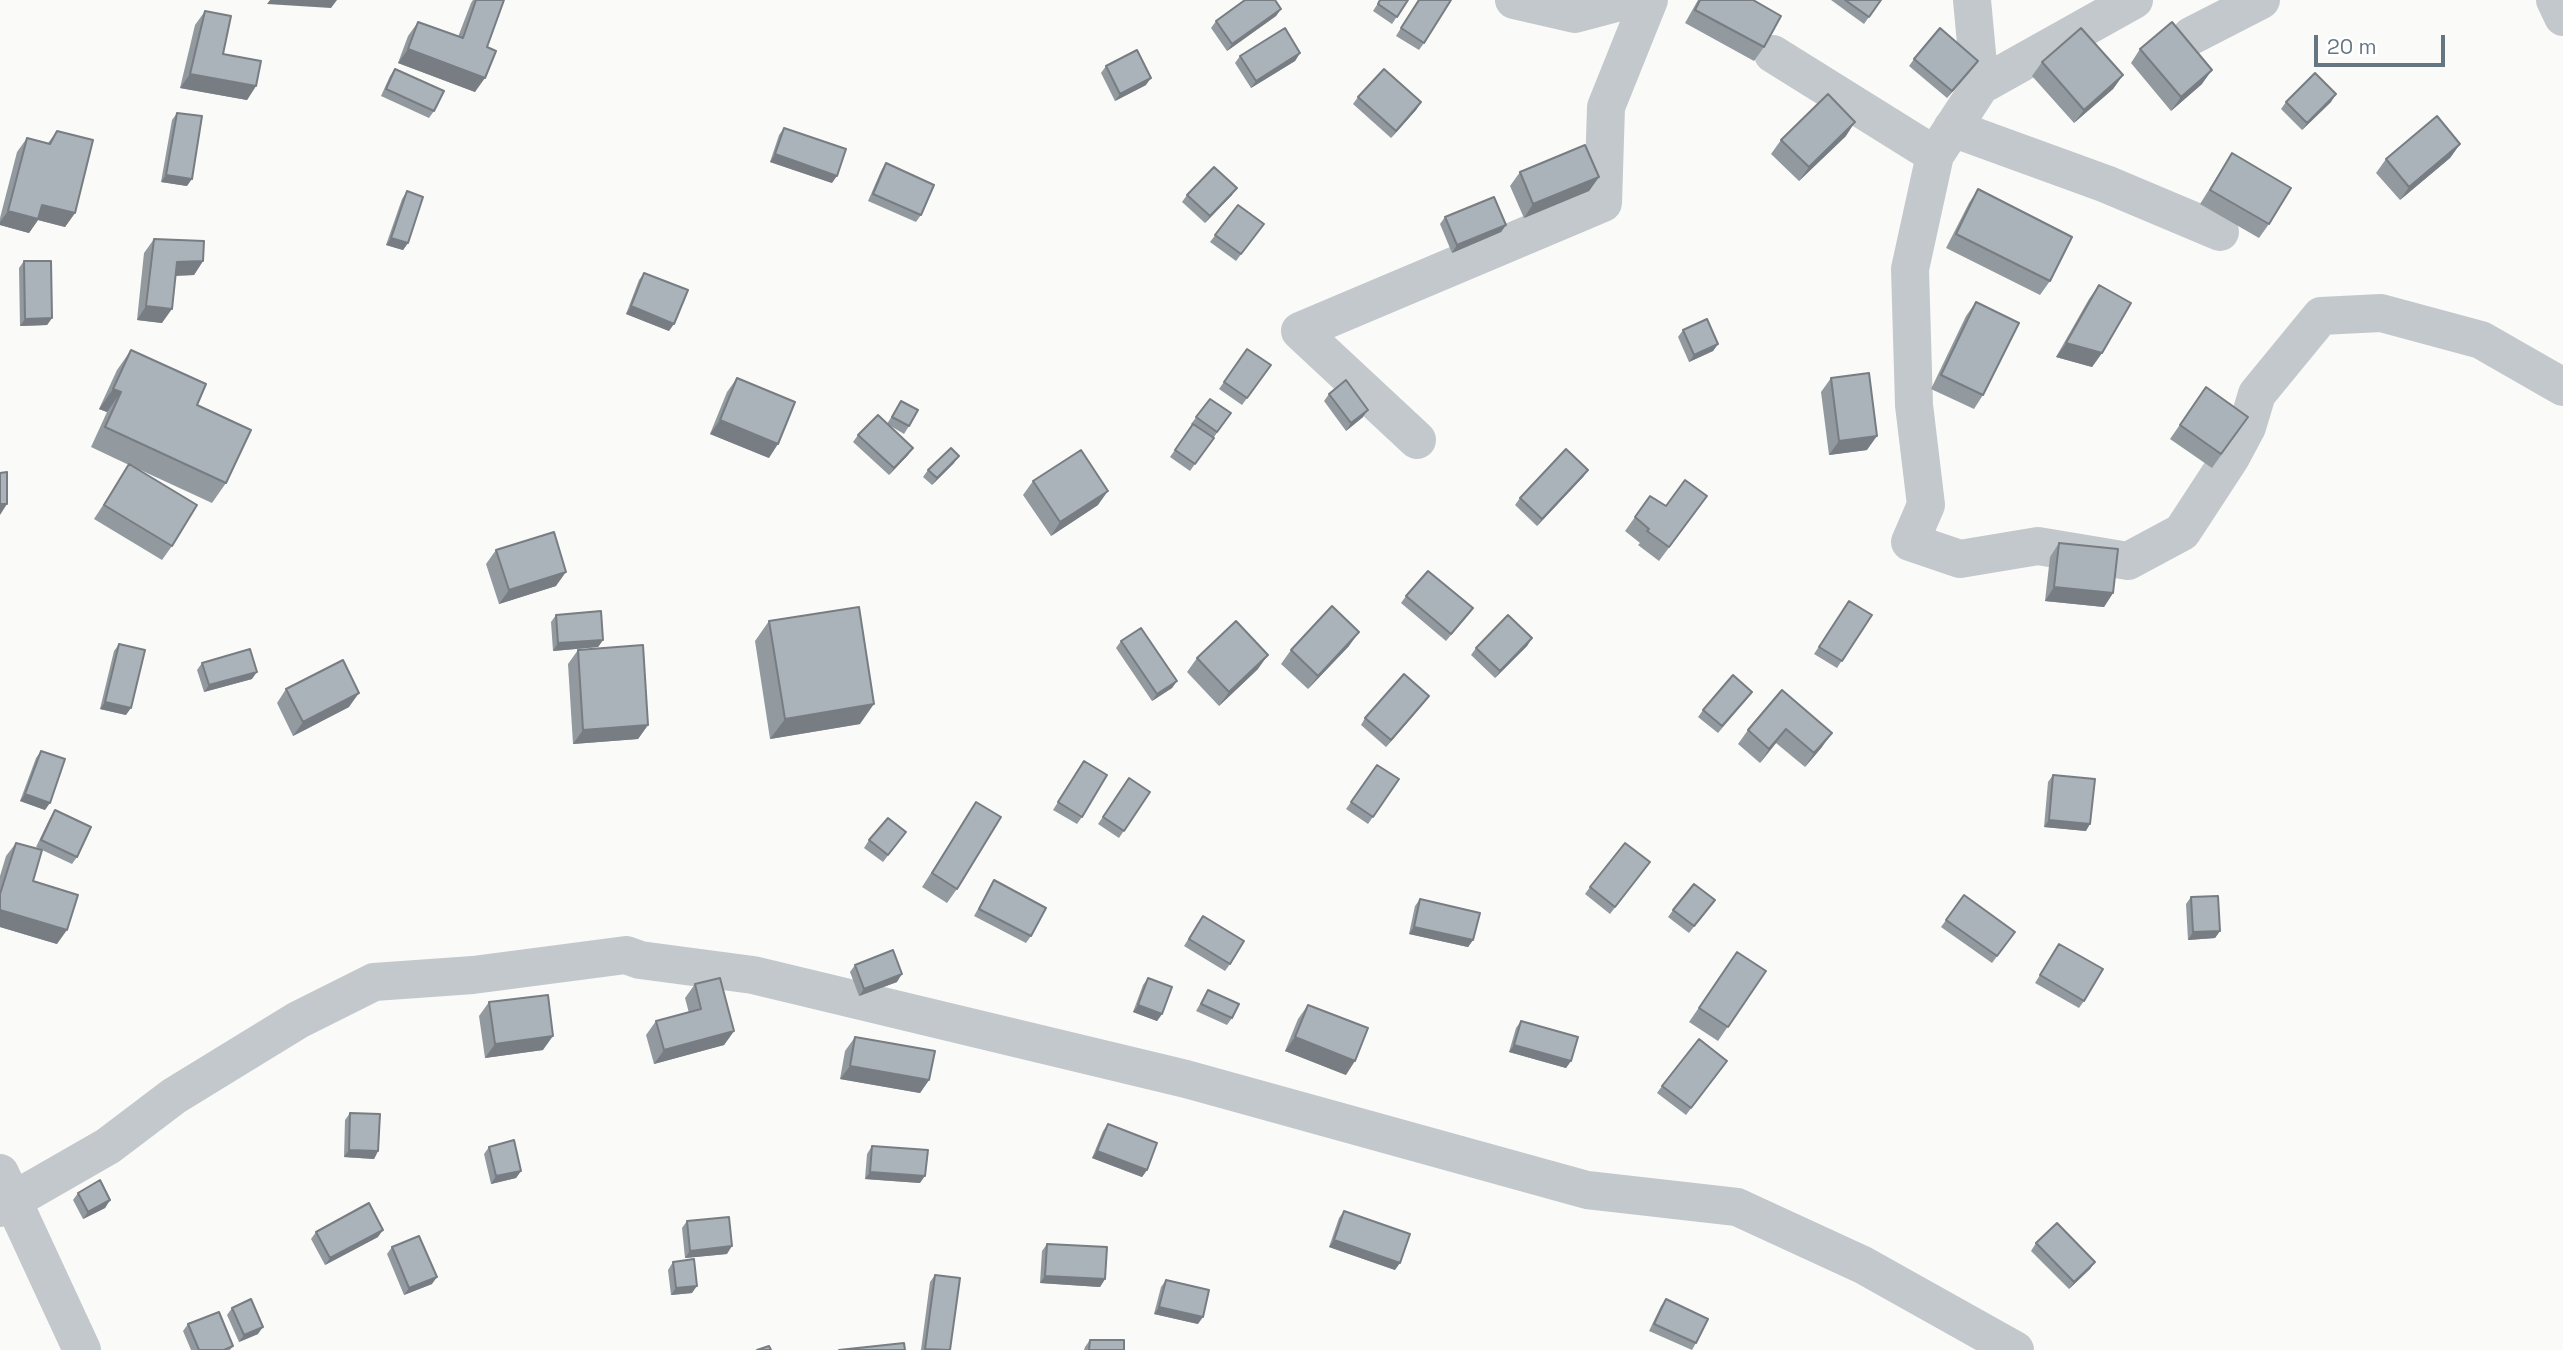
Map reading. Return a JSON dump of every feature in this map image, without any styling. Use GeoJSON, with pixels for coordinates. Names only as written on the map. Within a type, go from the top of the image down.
{"type":"FeatureCollection","features":[{"type":"Feature","properties":{"kind":"street"},"geometry":{"type":"LineString","coordinates":[[1514,0],[1575,14],[1628,0]]}},
{"type":"Feature","properties":{"kind":"street"},"geometry":{"type":"LineString","coordinates":[[1417,440],[1300,331],[1603,203],[1606,107],[1649,0]]}},
{"type":"Feature","properties":{"kind":"street"},"geometry":{"type":"LineString","coordinates":[[1972,0],[1980,86]]}},
{"type":"Feature","properties":{"kind":"street"},"geometry":{"type":"LineString","coordinates":[[2134,0],[1980,86],[1943,142],[1910,269],[1914,405],[1926,505],[1910,542],[1960,559],[2038,546],[2128,561],[2182,532],[2231,457],[2247,427],[2257,394],[2321,316],[2381,313],[2482,340],[2563,387]]}},
{"type":"Feature","properties":{"kind":"street"},"geometry":{"type":"LineString","coordinates":[[2191,36],[2261,0]]}},
{"type":"Feature","properties":{"kind":"street"},"geometry":{"type":"LineString","coordinates":[[2555,0],[2563,17]]}},
{"type":"Feature","properties":{"kind":"street"},"geometry":{"type":"LineString","coordinates":[[1773,54],[1943,142],[2106,184],[2220,232]]}},
{"type":"Feature","properties":{"kind":"street"},"geometry":{"type":"LineString","coordinates":[[82,1350],[4,1194],[108,1146],[174,1096],[299,1020],[374,982],[472,975],[626,955],[640,960],[753,975],[1186,1079],[1587,1190],[1737,1207],[1863,1265],[2015,1350]]}},
{"type":"Feature","properties":{"kind":"building"},"geometry":{"type":"Polygon","coordinates":[[[476,0],[504,0],[487,47],[496,51],[485,78],[408,49],[418,22],[463,38],[476,0]]]}},
{"type":"Feature","properties":{"kind":"building"},"geometry":{"type":"Polygon","coordinates":[[[1245,0],[1275,0],[1281,9],[1232,44],[1216,21],[1245,0]]]}},
{"type":"Feature","properties":{"kind":"building"},"geometry":{"type":"Polygon","coordinates":[[[1380,0],[1408,0],[1397,17],[1378,4],[1380,0]]]}},
{"type":"Feature","properties":{"kind":"building"},"geometry":{"type":"Polygon","coordinates":[[[1419,0],[1451,0],[1424,43],[1401,28],[1419,0]]]}},
{"type":"Feature","properties":{"kind":"building"},"geometry":{"type":"Polygon","coordinates":[[[1700,0],[1753,0],[1781,16],[1764,47],[1695,10],[1700,0]]]}},
{"type":"Feature","properties":{"kind":"building"},"geometry":{"type":"Polygon","coordinates":[[[1845,0],[1881,0],[1869,17],[1845,0]]]}},
{"type":"Feature","properties":{"kind":"building"},"geometry":{"type":"Polygon","coordinates":[[[205,11],[231,16],[223,54],[261,61],[256,86],[190,74],[205,11]]]}},
{"type":"Feature","properties":{"kind":"building"},"geometry":{"type":"Polygon","coordinates":[[[2172,22],[2212,70],[2181,97],[2140,49],[2172,22]]]}},
{"type":"Feature","properties":{"kind":"building"},"geometry":{"type":"Polygon","coordinates":[[[1285,28],[1300,53],[1256,81],[1240,56],[1285,28]]]}},
{"type":"Feature","properties":{"kind":"building"},"geometry":{"type":"Polygon","coordinates":[[[1940,28],[1978,61],[1952,91],[1914,59],[1940,28]]]}},
{"type":"Feature","properties":{"kind":"building"},"geometry":{"type":"Polygon","coordinates":[[[2081,28],[2123,75],[2084,110],[2042,62],[2081,28]]]}},
{"type":"Feature","properties":{"kind":"building"},"geometry":{"type":"Polygon","coordinates":[[[1137,50],[1151,78],[1120,94],[1106,66],[1137,50]]]}},
{"type":"Feature","properties":{"kind":"building"},"geometry":{"type":"Polygon","coordinates":[[[395,69],[444,91],[434,111],[386,89],[395,69]]]}},
{"type":"Feature","properties":{"kind":"building"},"geometry":{"type":"Polygon","coordinates":[[[1384,69],[1421,102],[1396,131],[1358,97],[1384,69]]]}},
{"type":"Feature","properties":{"kind":"building"},"geometry":{"type":"Polygon","coordinates":[[[2315,73],[2336,94],[2307,123],[2286,102],[2315,73]]]}},
{"type":"Feature","properties":{"kind":"building"},"geometry":{"type":"Polygon","coordinates":[[[1828,94],[1855,122],[1809,167],[1781,140],[1828,94]]]}},
{"type":"Feature","properties":{"kind":"building"},"geometry":{"type":"Polygon","coordinates":[[[177,113],[202,116],[192,179],[166,175],[177,113]]]}},
{"type":"Feature","properties":{"kind":"building"},"geometry":{"type":"Polygon","coordinates":[[[2437,116],[2460,144],[2409,187],[2386,159],[2437,116]]]}},
{"type":"Feature","properties":{"kind":"building"},"geometry":{"type":"Polygon","coordinates":[[[784,128],[846,149],[837,176],[775,154],[784,128]]]}},
{"type":"Feature","properties":{"kind":"building"},"geometry":{"type":"Polygon","coordinates":[[[57,131],[93,140],[75,213],[42,205],[38,219],[8,211],[27,138],[50,144],[57,131]]]}},
{"type":"Feature","properties":{"kind":"building"},"geometry":{"type":"Polygon","coordinates":[[[1585,145],[1599,177],[1533,204],[1520,172],[1585,145]]]}},
{"type":"Feature","properties":{"kind":"building"},"geometry":{"type":"Polygon","coordinates":[[[2232,153],[2291,188],[2269,224],[2210,190],[2232,153]]]}},
{"type":"Feature","properties":{"kind":"building"},"geometry":{"type":"Polygon","coordinates":[[[886,163],[934,185],[921,215],[873,194],[886,163]]]}},
{"type":"Feature","properties":{"kind":"building"},"geometry":{"type":"Polygon","coordinates":[[[1214,167],[1237,188],[1210,216],[1187,195],[1214,167]]]}},
{"type":"Feature","properties":{"kind":"building"},"geometry":{"type":"Polygon","coordinates":[[[1978,189],[2072,237],[2050,281],[1956,234],[1978,189]]]}},
{"type":"Feature","properties":{"kind":"building"},"geometry":{"type":"Polygon","coordinates":[[[407,191],[423,197],[408,243],[391,238],[407,191]]]}},
{"type":"Feature","properties":{"kind":"building"},"geometry":{"type":"Polygon","coordinates":[[[1494,197],[1506,225],[1457,245],[1445,217],[1494,197]]]}},
{"type":"Feature","properties":{"kind":"building"},"geometry":{"type":"Polygon","coordinates":[[[1238,205],[1264,224],[1241,254],[1215,235],[1238,205]]]}},
{"type":"Feature","properties":{"kind":"building"},"geometry":{"type":"Polygon","coordinates":[[[154,239],[204,241],[203,261],[177,262],[172,309],[146,306],[154,239]]]}},
{"type":"Feature","properties":{"kind":"building"},"geometry":{"type":"Polygon","coordinates":[[[24,261],[51,261],[52,318],[25,319],[24,261]]]}},
{"type":"Feature","properties":{"kind":"building"},"geometry":{"type":"Polygon","coordinates":[[[644,273],[688,290],[674,324],[631,306],[644,273]]]}},
{"type":"Feature","properties":{"kind":"building"},"geometry":{"type":"Polygon","coordinates":[[[2099,285],[2131,303],[2102,353],[2066,343],[2099,285]]]}},
{"type":"Feature","properties":{"kind":"building"},"geometry":{"type":"Polygon","coordinates":[[[1976,302],[2019,323],[1983,395],[1941,375],[1976,302]]]}},
{"type":"Feature","properties":{"kind":"building"},"geometry":{"type":"Polygon","coordinates":[[[1707,319],[1718,344],[1694,355],[1683,330],[1707,319]]]}},
{"type":"Feature","properties":{"kind":"building"},"geometry":{"type":"Polygon","coordinates":[[[1247,349],[1271,365],[1247,398],[1224,382],[1247,349]]]}},
{"type":"Feature","properties":{"kind":"building"},"geometry":{"type":"Polygon","coordinates":[[[131,350],[206,384],[197,405],[251,430],[226,483],[105,427],[121,392],[113,389],[131,350]]]}},
{"type":"Feature","properties":{"kind":"building"},"geometry":{"type":"Polygon","coordinates":[[[1869,373],[1877,436],[1839,441],[1831,378],[1869,373]]]}},
{"type":"Feature","properties":{"kind":"building"},"geometry":{"type":"Polygon","coordinates":[[[737,378],[795,402],[778,444],[720,420],[737,378]]]}},
{"type":"Feature","properties":{"kind":"building"},"geometry":{"type":"Polygon","coordinates":[[[1346,380],[1368,410],[1351,423],[1329,394],[1346,380]]]}},
{"type":"Feature","properties":{"kind":"building"},"geometry":{"type":"Polygon","coordinates":[[[2206,387],[2248,417],[2221,454],[2180,425],[2206,387]]]}},
{"type":"Feature","properties":{"kind":"building"},"geometry":{"type":"Polygon","coordinates":[[[1210,399],[1231,413],[1217,432],[1196,417],[1210,399]]]}},
{"type":"Feature","properties":{"kind":"building"},"geometry":{"type":"Polygon","coordinates":[[[901,401],[918,410],[909,426],[892,417],[901,401]]]}},
{"type":"Feature","properties":{"kind":"building"},"geometry":{"type":"Polygon","coordinates":[[[878,415],[913,448],[894,468],[858,435],[878,415]]]}},
{"type":"Feature","properties":{"kind":"building"},"geometry":{"type":"Polygon","coordinates":[[[1193,424],[1214,438],[1195,464],[1175,450],[1193,424]]]}},
{"type":"Feature","properties":{"kind":"building"},"geometry":{"type":"Polygon","coordinates":[[[951,448],[959,456],[937,478],[928,470],[951,448]]]}},
{"type":"Feature","properties":{"kind":"building"},"geometry":{"type":"Polygon","coordinates":[[[1566,449],[1588,470],[1542,519],[1520,498],[1566,449]]]}},
{"type":"Feature","properties":{"kind":"building"},"geometry":{"type":"Polygon","coordinates":[[[1081,450],[1108,491],[1060,522],[1033,481],[1081,450]]]}},
{"type":"Feature","properties":{"kind":"building"},"geometry":{"type":"Polygon","coordinates":[[[129,464],[197,505],[172,546],[104,505],[129,464]]]}},
{"type":"Feature","properties":{"kind":"building"},"geometry":{"type":"Polygon","coordinates":[[[7,472],[7,504],[0,504],[0,473],[7,472]]]}},
{"type":"Feature","properties":{"kind":"building"},"geometry":{"type":"Polygon","coordinates":[[[1685,480],[1707,496],[1669,547],[1647,531],[1649,529],[1635,517],[1650,496],[1666,506],[1685,480]]]}},
{"type":"Feature","properties":{"kind":"building"},"geometry":{"type":"Polygon","coordinates":[[[554,532],[566,572],[509,590],[496,550],[554,532]]]}},
{"type":"Feature","properties":{"kind":"building"},"geometry":{"type":"Polygon","coordinates":[[[2059,543],[2118,549],[2113,593],[2054,587],[2059,543]]]}},
{"type":"Feature","properties":{"kind":"building"},"geometry":{"type":"Polygon","coordinates":[[[1428,571],[1473,608],[1451,634],[1406,596],[1428,571]]]}},
{"type":"Feature","properties":{"kind":"building"},"geometry":{"type":"Polygon","coordinates":[[[1849,601],[1872,615],[1842,661],[1819,647],[1849,601]]]}},
{"type":"Feature","properties":{"kind":"building"},"geometry":{"type":"Polygon","coordinates":[[[1332,606],[1359,632],[1318,676],[1291,650],[1332,606]]]}},
{"type":"Feature","properties":{"kind":"building"},"geometry":{"type":"Polygon","coordinates":[[[859,607],[874,704],[785,719],[769,621],[859,607]]]}},
{"type":"Feature","properties":{"kind":"building"},"geometry":{"type":"Polygon","coordinates":[[[601,611],[603,640],[558,643],[556,615],[601,611]]]}},
{"type":"Feature","properties":{"kind":"building"},"geometry":{"type":"Polygon","coordinates":[[[1508,615],[1532,638],[1500,671],[1476,648],[1508,615]]]}},
{"type":"Feature","properties":{"kind":"building"},"geometry":{"type":"Polygon","coordinates":[[[1236,621],[1268,655],[1229,692],[1197,658],[1236,621]]]}},
{"type":"Feature","properties":{"kind":"building"},"geometry":{"type":"Polygon","coordinates":[[[1141,628],[1177,681],[1157,694],[1121,641],[1141,628]]]}},
{"type":"Feature","properties":{"kind":"building"},"geometry":{"type":"Polygon","coordinates":[[[119,644],[145,650],[131,708],[105,702],[119,644]]]}},
{"type":"Feature","properties":{"kind":"building"},"geometry":{"type":"Polygon","coordinates":[[[643,645],[648,725],[583,730],[578,650],[643,645]]]}},
{"type":"Feature","properties":{"kind":"building"},"geometry":{"type":"Polygon","coordinates":[[[250,649],[257,672],[209,685],[202,663],[250,649]]]}},
{"type":"Feature","properties":{"kind":"building"},"geometry":{"type":"Polygon","coordinates":[[[343,660],[359,693],[303,722],[286,689],[343,660]]]}},
{"type":"Feature","properties":{"kind":"building"},"geometry":{"type":"Polygon","coordinates":[[[1404,674],[1429,696],[1391,740],[1365,718],[1404,674]]]}},
{"type":"Feature","properties":{"kind":"building"},"geometry":{"type":"Polygon","coordinates":[[[1733,675],[1752,692],[1722,726],[1703,710],[1733,675]]]}},
{"type":"Feature","properties":{"kind":"building"},"geometry":{"type":"Polygon","coordinates":[[[1782,690],[1832,733],[1814,753],[1786,729],[1769,749],[1748,730],[1782,690]]]}},
{"type":"Feature","properties":{"kind":"building"},"geometry":{"type":"Polygon","coordinates":[[[41,751],[65,759],[50,803],[25,794],[41,751]]]}},
{"type":"Feature","properties":{"kind":"building"},"geometry":{"type":"Polygon","coordinates":[[[1084,761],[1107,775],[1082,817],[1058,802],[1084,761]]]}},
{"type":"Feature","properties":{"kind":"building"},"geometry":{"type":"Polygon","coordinates":[[[1377,765],[1399,779],[1373,817],[1351,802],[1377,765]]]}},
{"type":"Feature","properties":{"kind":"building"},"geometry":{"type":"Polygon","coordinates":[[[2053,775],[2095,779],[2090,824],[2049,820],[2053,775]]]}},
{"type":"Feature","properties":{"kind":"building"},"geometry":{"type":"Polygon","coordinates":[[[1129,778],[1150,792],[1124,831],[1103,817],[1129,778]]]}},
{"type":"Feature","properties":{"kind":"building"},"geometry":{"type":"Polygon","coordinates":[[[976,802],[1001,817],[957,889],[932,873],[976,802]]]}},
{"type":"Feature","properties":{"kind":"building"},"geometry":{"type":"Polygon","coordinates":[[[55,810],[91,827],[77,857],[41,840],[55,810]]]}},
{"type":"Feature","properties":{"kind":"building"},"geometry":{"type":"Polygon","coordinates":[[[888,818],[906,832],[888,855],[869,840],[888,818]]]}},
{"type":"Feature","properties":{"kind":"building"},"geometry":{"type":"Polygon","coordinates":[[[16,843],[42,850],[33,881],[78,895],[67,930],[0,910],[0,894],[16,843]]]}},
{"type":"Feature","properties":{"kind":"building"},"geometry":{"type":"Polygon","coordinates":[[[1625,843],[1650,862],[1615,907],[1590,887],[1625,843]]]}},
{"type":"Feature","properties":{"kind":"building"},"geometry":{"type":"Polygon","coordinates":[[[994,880],[1046,908],[1031,936],[979,909],[994,880]]]}},
{"type":"Feature","properties":{"kind":"building"},"geometry":{"type":"Polygon","coordinates":[[[1694,884],[1715,900],[1694,926],[1673,910],[1694,884]]]}},
{"type":"Feature","properties":{"kind":"building"},"geometry":{"type":"Polygon","coordinates":[[[1964,895],[2015,932],[1997,956],[1946,920],[1964,895]]]}},
{"type":"Feature","properties":{"kind":"building"},"geometry":{"type":"Polygon","coordinates":[[[2218,896],[2220,931],[2193,932],[2191,897],[2218,896]]]}},
{"type":"Feature","properties":{"kind":"building"},"geometry":{"type":"Polygon","coordinates":[[[1420,899],[1480,913],[1473,940],[1414,927],[1420,899]]]}},
{"type":"Feature","properties":{"kind":"building"},"geometry":{"type":"Polygon","coordinates":[[[1203,916],[1244,941],[1230,964],[1189,939],[1203,916]]]}},
{"type":"Feature","properties":{"kind":"building"},"geometry":{"type":"Polygon","coordinates":[[[2059,944],[2103,969],[2084,1001],[2040,975],[2059,944]]]}},
{"type":"Feature","properties":{"kind":"building"},"geometry":{"type":"Polygon","coordinates":[[[893,950],[902,974],[864,989],[855,965],[893,950]]]}},
{"type":"Feature","properties":{"kind":"building"},"geometry":{"type":"Polygon","coordinates":[[[1737,952],[1766,971],[1728,1027],[1699,1008],[1737,952]]]}},
{"type":"Feature","properties":{"kind":"building"},"geometry":{"type":"Polygon","coordinates":[[[720,978],[734,1031],[664,1050],[656,1021],[701,1009],[695,984],[720,978]]]}},
{"type":"Feature","properties":{"kind":"building"},"geometry":{"type":"Polygon","coordinates":[[[1148,978],[1172,987],[1162,1014],[1138,1005],[1148,978]]]}},
{"type":"Feature","properties":{"kind":"building"},"geometry":{"type":"Polygon","coordinates":[[[1208,990],[1239,1004],[1232,1018],[1201,1004],[1208,990]]]}},
{"type":"Feature","properties":{"kind":"building"},"geometry":{"type":"Polygon","coordinates":[[[548,995],[553,1036],[495,1044],[489,1002],[548,995]]]}},
{"type":"Feature","properties":{"kind":"building"},"geometry":{"type":"Polygon","coordinates":[[[1308,1005],[1368,1028],[1355,1061],[1295,1037],[1308,1005]]]}},
{"type":"Feature","properties":{"kind":"building"},"geometry":{"type":"Polygon","coordinates":[[[1521,1021],[1578,1037],[1571,1061],[1514,1045],[1521,1021]]]}},
{"type":"Feature","properties":{"kind":"building"},"geometry":{"type":"Polygon","coordinates":[[[855,1037],[935,1051],[929,1080],[850,1066],[855,1037]]]}},
{"type":"Feature","properties":{"kind":"building"},"geometry":{"type":"Polygon","coordinates":[[[1699,1039],[1727,1061],[1691,1108],[1662,1086],[1699,1039]]]}},
{"type":"Feature","properties":{"kind":"building"},"geometry":{"type":"Polygon","coordinates":[[[350,1113],[380,1114],[378,1151],[349,1150],[350,1113]]]}},
{"type":"Feature","properties":{"kind":"building"},"geometry":{"type":"Polygon","coordinates":[[[1108,1124],[1157,1143],[1147,1170],[1097,1151],[1108,1124]]]}},
{"type":"Feature","properties":{"kind":"building"},"geometry":{"type":"Polygon","coordinates":[[[514,1140],[521,1171],[496,1176],[489,1147],[514,1140]]]}},
{"type":"Feature","properties":{"kind":"building"},"geometry":{"type":"Polygon","coordinates":[[[872,1146],[928,1150],[925,1176],[870,1172],[872,1146]]]}},
{"type":"Feature","properties":{"kind":"building"},"geometry":{"type":"Polygon","coordinates":[[[100,1180],[110,1200],[88,1212],[78,1193],[100,1180]]]}},
{"type":"Feature","properties":{"kind":"building"},"geometry":{"type":"Polygon","coordinates":[[[369,1203],[383,1230],[330,1258],[316,1232],[369,1203]]]}},
{"type":"Feature","properties":{"kind":"building"},"geometry":{"type":"Polygon","coordinates":[[[1344,1211],[1410,1234],[1400,1263],[1334,1240],[1344,1211]]]}},
{"type":"Feature","properties":{"kind":"building"},"geometry":{"type":"Polygon","coordinates":[[[729,1217],[732,1246],[690,1251],[687,1221],[729,1217]]]}},
{"type":"Feature","properties":{"kind":"building"},"geometry":{"type":"Polygon","coordinates":[[[2057,1223],[2095,1262],[2074,1282],[2036,1243],[2057,1223]]]}},
{"type":"Feature","properties":{"kind":"building"},"geometry":{"type":"Polygon","coordinates":[[[419,1236],[437,1277],[409,1288],[392,1247],[419,1236]]]}},
{"type":"Feature","properties":{"kind":"building"},"geometry":{"type":"Polygon","coordinates":[[[1047,1244],[1107,1247],[1105,1279],[1045,1276],[1047,1244]]]}},
{"type":"Feature","properties":{"kind":"building"},"geometry":{"type":"Polygon","coordinates":[[[694,1259],[697,1286],[676,1288],[673,1262],[694,1259]]]}},
{"type":"Feature","properties":{"kind":"building"},"geometry":{"type":"Polygon","coordinates":[[[935,1275],[960,1278],[950,1350],[925,1349],[935,1275]]]}},
{"type":"Feature","properties":{"kind":"building"},"geometry":{"type":"Polygon","coordinates":[[[1166,1280],[1209,1290],[1203,1317],[1159,1307],[1166,1280]]]}},
{"type":"Feature","properties":{"kind":"building"},"geometry":{"type":"Polygon","coordinates":[[[251,1299],[263,1327],[244,1335],[232,1308],[251,1299]]]}},
{"type":"Feature","properties":{"kind":"building"},"geometry":{"type":"Polygon","coordinates":[[[1666,1299],[1708,1319],[1696,1343],[1654,1324],[1666,1299]]]}},
{"type":"Feature","properties":{"kind":"building"},"geometry":{"type":"Polygon","coordinates":[[[219,1312],[233,1346],[224,1350],[199,1350],[188,1324],[219,1312]]]}},
{"type":"Feature","properties":{"kind":"building"},"geometry":{"type":"Polygon","coordinates":[[[1090,1340],[1124,1340],[1124,1350],[1089,1350],[1090,1340]]]}},
{"type":"Feature","properties":{"kind":"building"},"geometry":{"type":"Polygon","coordinates":[[[904,1343],[905,1350],[839,1350],[904,1343]]]}}]}
